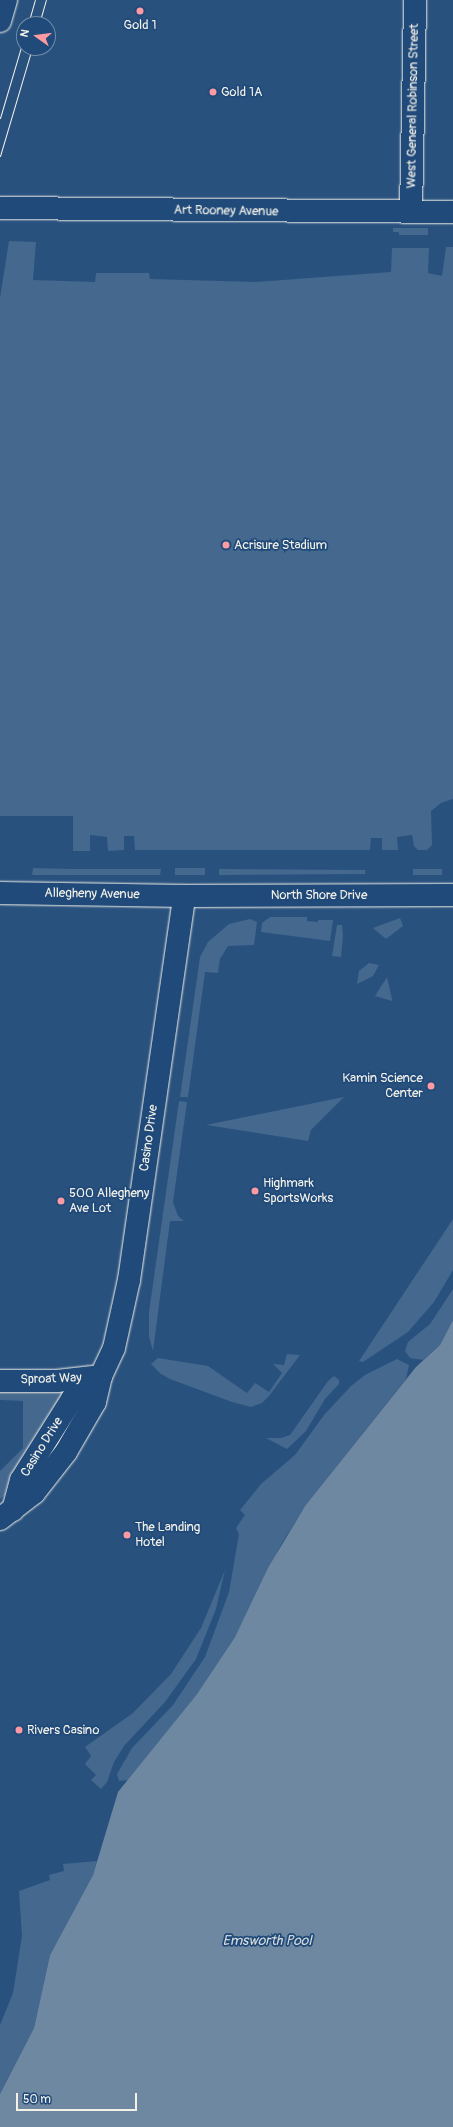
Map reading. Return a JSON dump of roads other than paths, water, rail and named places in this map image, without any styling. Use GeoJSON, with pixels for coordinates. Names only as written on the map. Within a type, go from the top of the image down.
{"type":"FeatureCollection","features":[{"type":"Feature","properties":{"kind":"main road"},"geometry":{"type":"LineString","coordinates":[[0,21],[6,0]]}},
{"type":"Feature","properties":{"kind":"main road","name":"West General Robinson Street"},"geometry":{"type":"LineString","coordinates":[[411,212],[415,0]]}},
{"type":"Feature","properties":{"kind":"main road","name":"Art Rooney Avenue"},"geometry":{"type":"LineString","coordinates":[[0,208],[453,212]]}},
{"type":"Feature","properties":{"kind":"main road","name":"Allegheny Avenue"},"geometry":{"type":"LineString","coordinates":[[0,893],[184,896]]}},
{"type":"Feature","properties":{"kind":"main road","name":"North Shore Drive"},"geometry":{"type":"LineString","coordinates":[[184,896],[453,895]]}},
{"type":"Feature","properties":{"kind":"main road","name":"Casino Drive"},"geometry":{"type":"LineString","coordinates":[[7,1515],[34,1493],[66,1452],[95,1402],[101,1376],[118,1333],[129,1280],[184,896]]}},
{"type":"Feature","properties":{"kind":"main road","name":"Sproat Way"},"geometry":{"type":"LineString","coordinates":[[0,1381],[57,1381],[101,1376]]}},
{"type":"Feature","properties":{"kind":"water","name":"Emsworth Pool"},"geometry":{"type":"Polygon","coordinates":[[[453,1320],[453,2127],[0,2127],[0,2094],[34,2028],[50,1955],[93,1875],[118,1792],[197,1694],[235,1637],[268,1568],[305,1506],[416,1367],[440,1345],[453,1320]]]}},
{"type":"Feature","properties":{"kind":"tram line"},"geometry":{"type":"LineString","coordinates":[[30,16],[35,0]]}},
{"type":"Feature","properties":{"kind":"tram line"},"geometry":{"type":"LineString","coordinates":[[41,16],[46,0]]}},
{"type":"Feature","properties":{"kind":"tram line"},"geometry":{"type":"LineString","coordinates":[[0,118],[18,56]]}},
{"type":"Feature","properties":{"kind":"tram line"},"geometry":{"type":"LineString","coordinates":[[0,156],[30,56]]}},
{"type":"Feature","properties":{"kind":"place","name":"Gold 1"},"geometry":{"type":"Point","coordinates":[140,11]}},
{"type":"Feature","properties":{"kind":"place","name":"Gold 1A"},"geometry":{"type":"Point","coordinates":[213,92]}},
{"type":"Feature","properties":{"kind":"place","name":"Acrisure Stadium"},"geometry":{"type":"Point","coordinates":[226,545]}},
{"type":"Feature","properties":{"kind":"place","name":"Kamin Science Center"},"geometry":{"type":"Point","coordinates":[431,1086]}},
{"type":"Feature","properties":{"kind":"place","name":"Highmark SportsWorks"},"geometry":{"type":"Point","coordinates":[255,1191]}},
{"type":"Feature","properties":{"kind":"place","name":"500 Allegheny Ave Lot"},"geometry":{"type":"Point","coordinates":[61,1201]}},
{"type":"Feature","properties":{"kind":"place","name":"The Landing Hotel"},"geometry":{"type":"Point","coordinates":[127,1535]}},
{"type":"Feature","properties":{"kind":"place","name":"Rivers Casino"},"geometry":{"type":"Point","coordinates":[19,1730]}}]}
